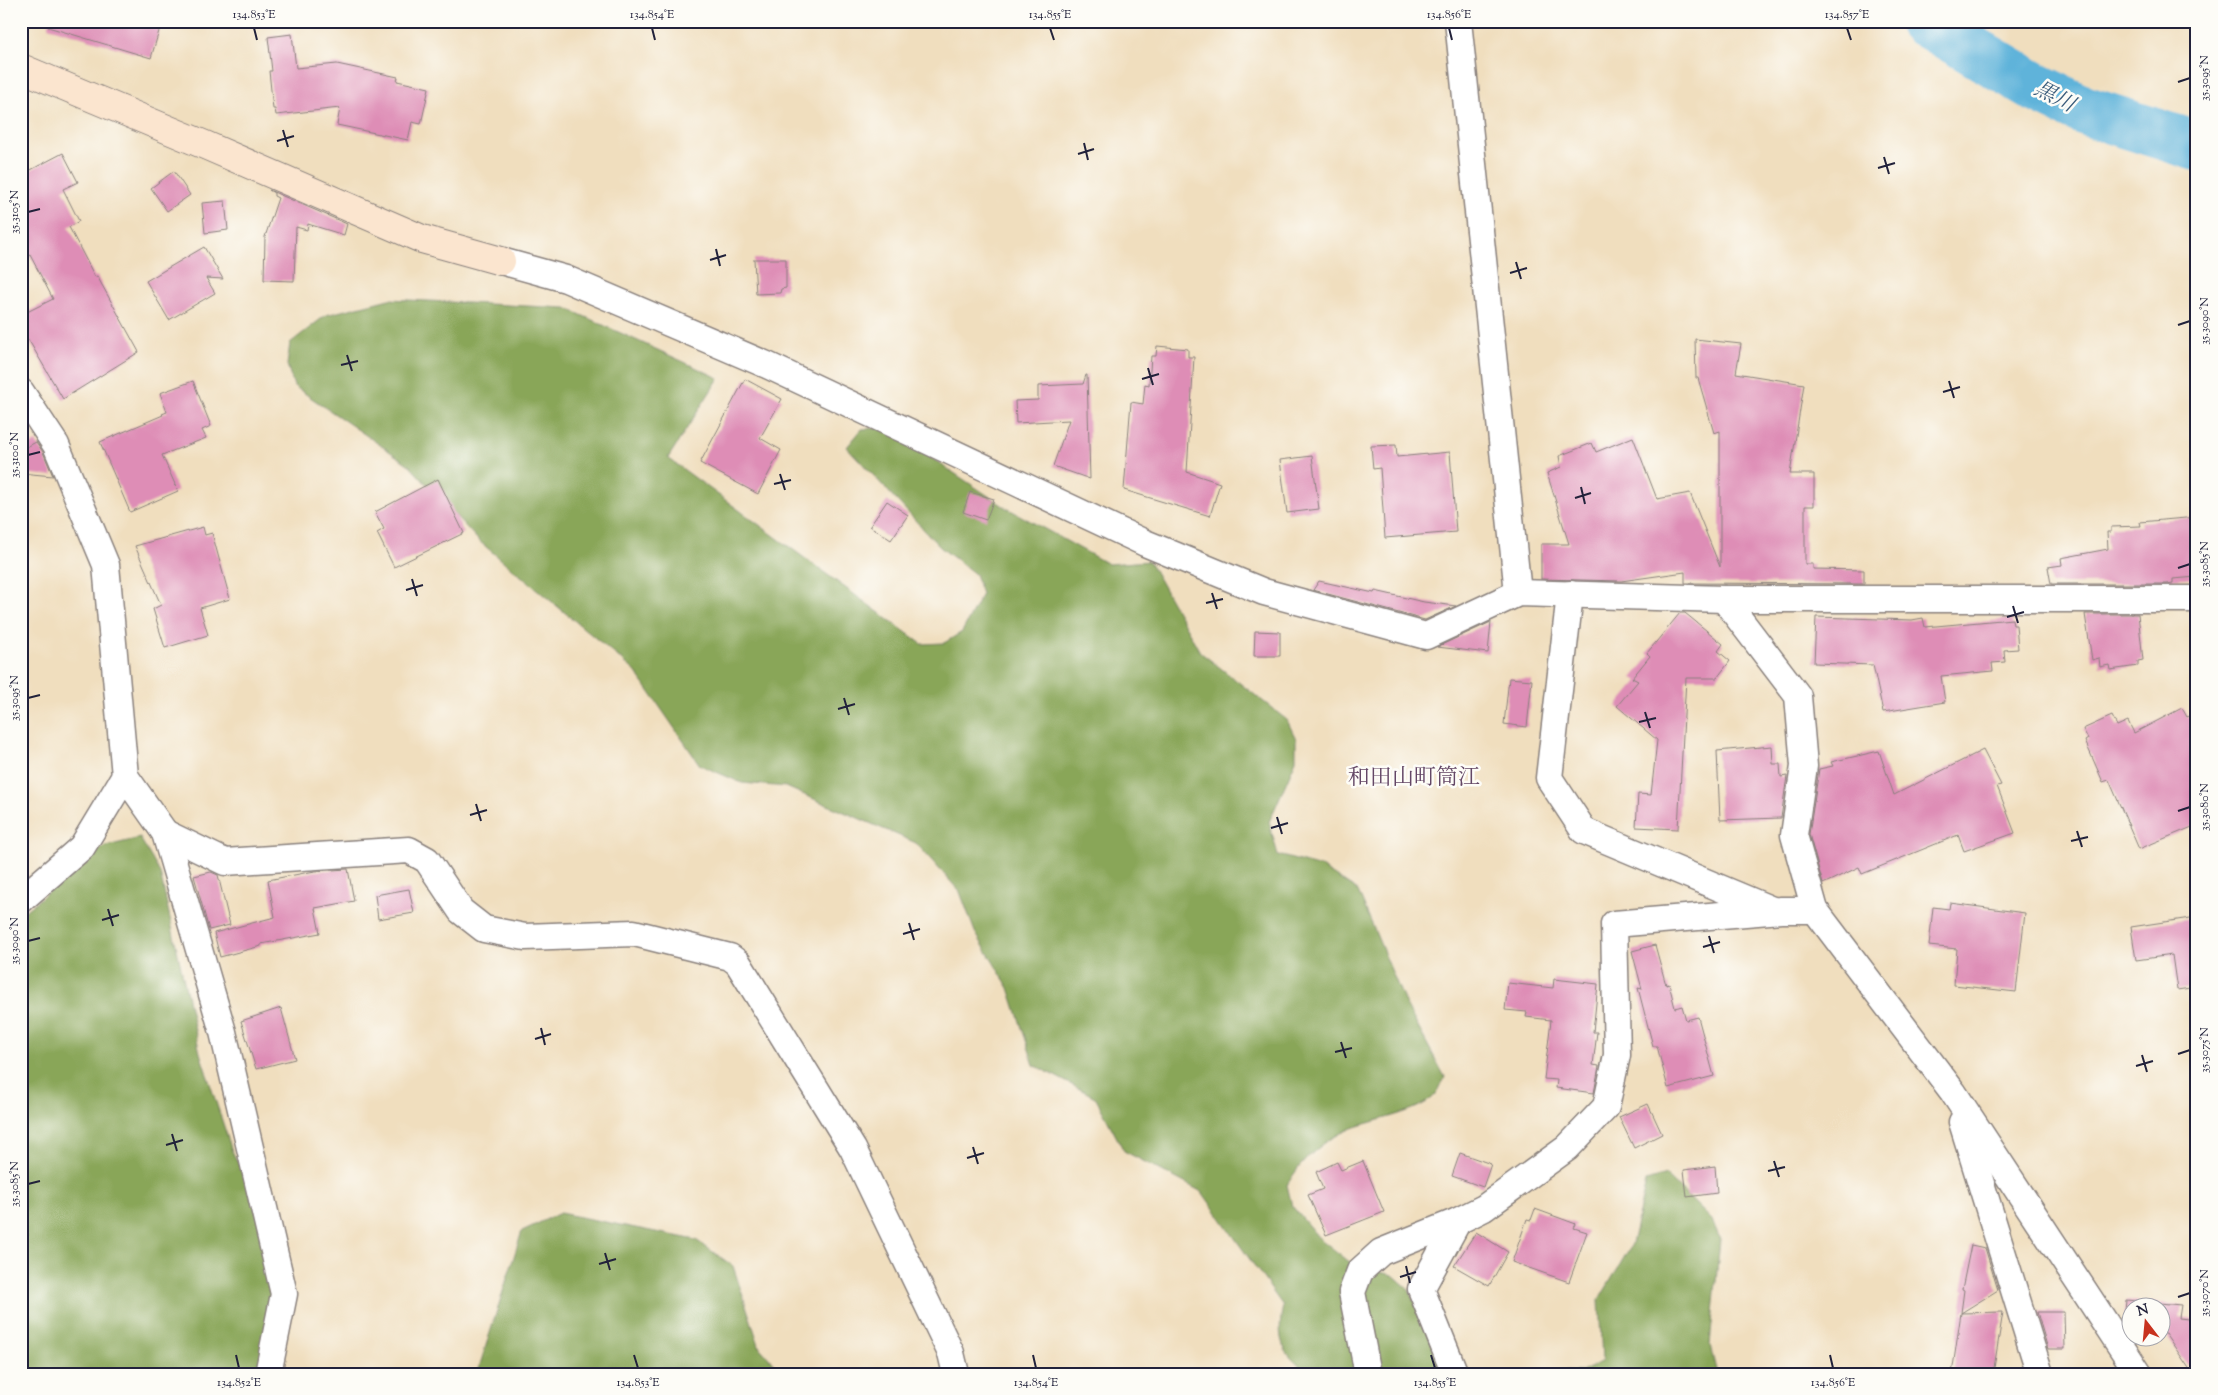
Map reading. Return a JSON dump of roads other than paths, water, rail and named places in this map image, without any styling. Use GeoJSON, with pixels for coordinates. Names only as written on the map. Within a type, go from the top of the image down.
{"type":"FeatureCollection","features":[{"type":"Feature","properties":{"kind":"street"},"geometry":{"type":"LineString","coordinates":[[1458,21],[1518,593]]}},
{"type":"Feature","properties":{"kind":"street"},"geometry":{"type":"LineString","coordinates":[[21,68],[422,239],[566,279],[767,365],[1145,543],[1264,592],[1426,636],[1518,593],[1724,599],[2197,599]]}},
{"type":"Feature","properties":{"kind":"street"},"geometry":{"type":"LineString","coordinates":[[21,392],[56,446],[106,565],[125,776],[165,833],[223,1032],[284,1294],[268,1374]]}},
{"type":"Feature","properties":{"kind":"street"},"geometry":{"type":"LineString","coordinates":[[1570,594],[1549,778],[1584,831],[1773,910]]}},
{"type":"Feature","properties":{"kind":"street"},"geometry":{"type":"LineString","coordinates":[[1724,599],[1798,696],[1804,766],[1794,835],[1815,910],[1952,1092],[2139,1374]]}},
{"type":"Feature","properties":{"kind":"street"},"geometry":{"type":"LineString","coordinates":[[21,900],[82,847],[125,776]]}},
{"type":"Feature","properties":{"kind":"street"},"geometry":{"type":"LineString","coordinates":[[165,833],[225,862],[409,850],[427,860],[461,912],[484,929],[526,937],[634,933],[730,957],[738,963],[853,1149],[951,1353],[956,1374]]}},
{"type":"Feature","properties":{"kind":"street"},"geometry":{"type":"LineString","coordinates":[[1368,1374],[1352,1292],[1360,1271],[1381,1252],[1458,1221],[1484,1208],[1567,1148],[1606,1107],[1618,1055],[1614,924],[1773,910],[1815,910]]}},
{"type":"Feature","properties":{"kind":"street"},"geometry":{"type":"LineString","coordinates":[[1952,1092],[2040,1374]]}},
{"type":"Feature","properties":{"kind":"street"},"geometry":{"type":"LineString","coordinates":[[1455,1374],[1421,1289],[1458,1221]]}},
{"type":"Feature","properties":{"kind":"waterway","name":"黒川"},"geometry":{"type":"LineString","coordinates":[[1923,21],[2037,88],[2083,110],[2197,146]]}},
{"type":"Feature","properties":{"kind":"district","name":"和田山町筒江"},"geometry":{"type":"Point","coordinates":[1414,776]}}]}
